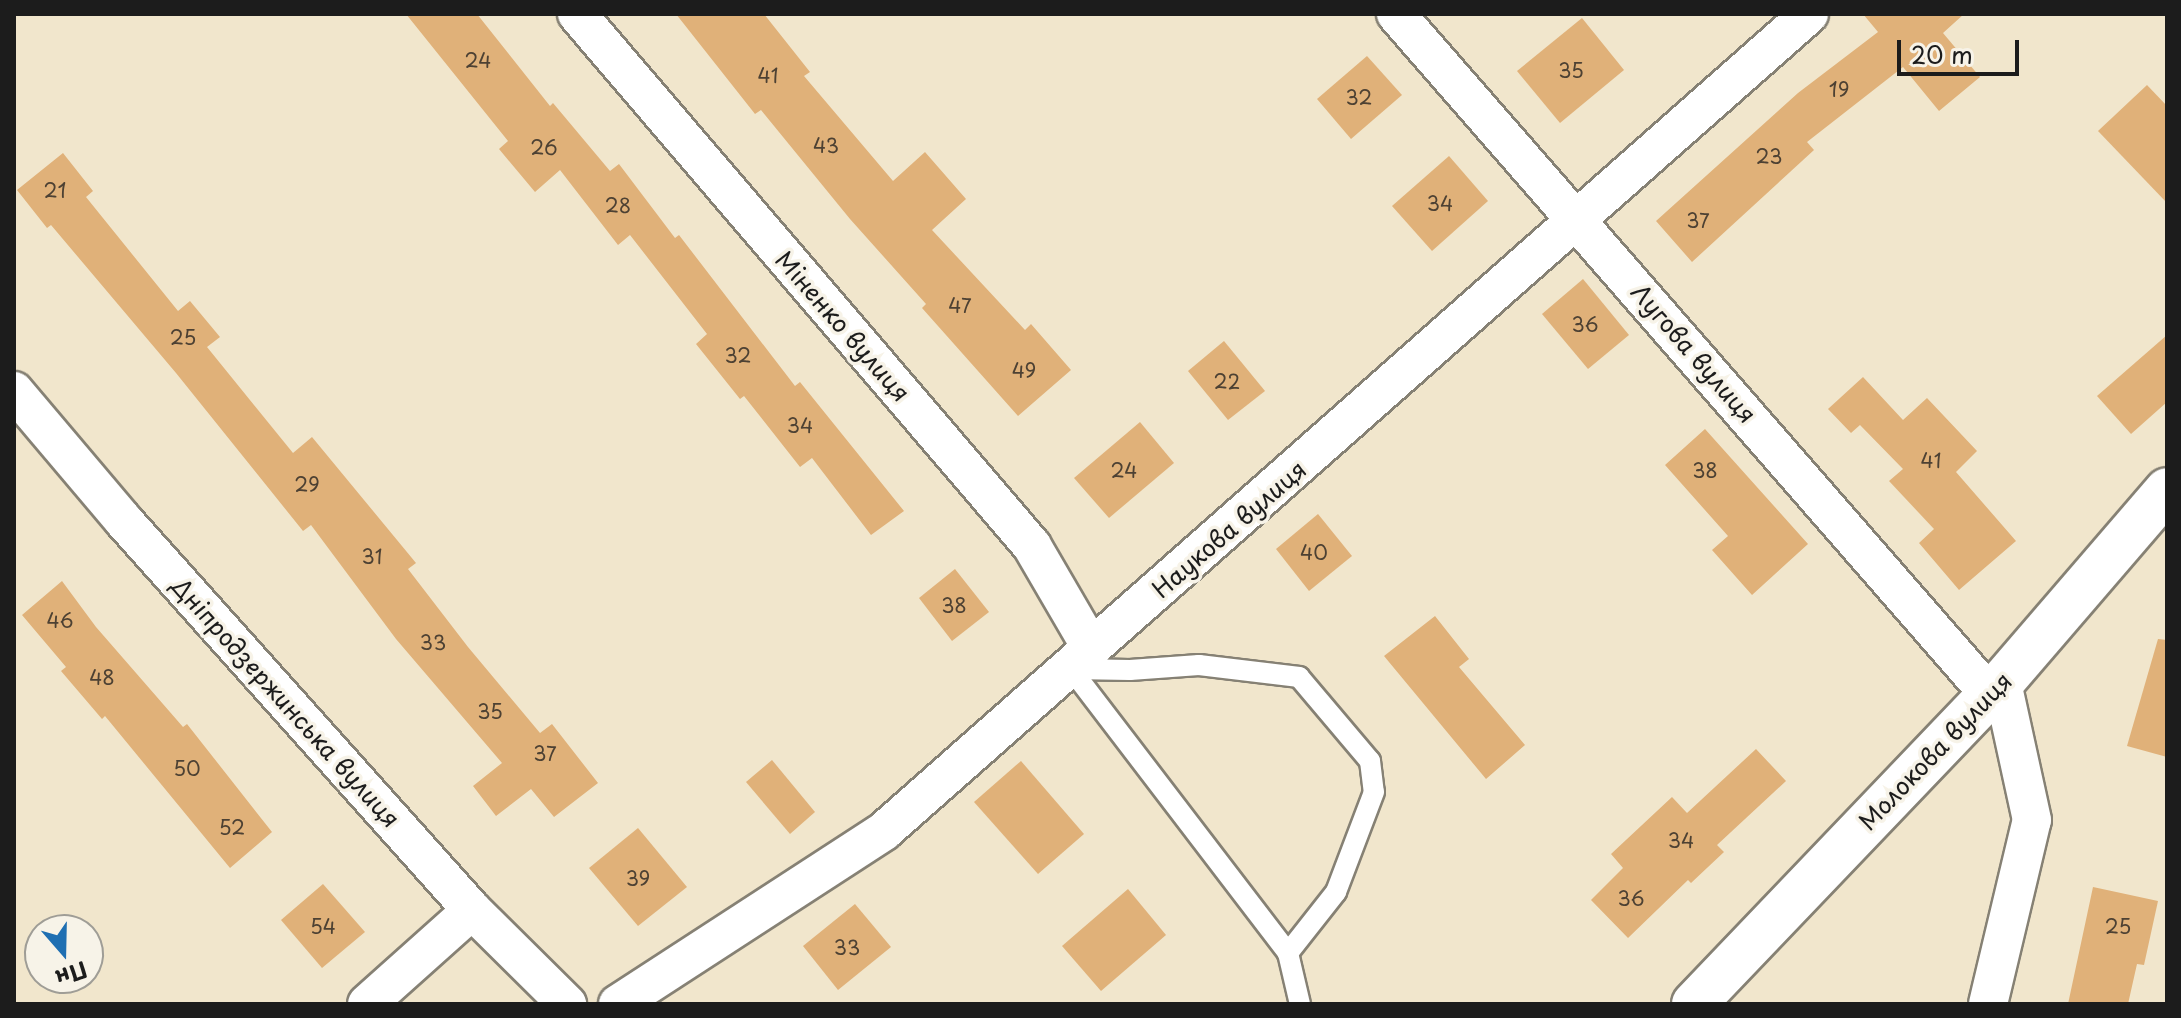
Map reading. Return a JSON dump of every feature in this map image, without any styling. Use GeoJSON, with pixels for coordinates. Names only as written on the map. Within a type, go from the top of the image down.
{"type":"FeatureCollection","features":[{"type":"Feature","properties":{"kind":"street","name":"Міненко вулиця"},"geometry":{"type":"LineString","coordinates":[[577,14],[1032,546],[1082,659]]}},
{"type":"Feature","properties":{"kind":"street","name":"Лугова вулиця"},"geometry":{"type":"LineString","coordinates":[[1396,14],[1996,688]]}},
{"type":"Feature","properties":{"kind":"street","name":"Наукова вулиця"},"geometry":{"type":"LineString","coordinates":[[618,1004],[884,831],[1579,221],[1809,14]]}},
{"type":"Feature","properties":{"kind":"street","name":"Дніпродзержинська вулиця"},"geometry":{"type":"LineString","coordinates":[[14,391],[123,520],[472,910],[567,1004]]}},
{"type":"Feature","properties":{"kind":"street","name":"Молокова вулиця"},"geometry":{"type":"LineString","coordinates":[[1694,1004],[1996,688],[2167,490]]}},
{"type":"Feature","properties":{"kind":"street"},"geometry":{"type":"LineString","coordinates":[[1988,1004],[2032,820],[1996,688]]}},
{"type":"Feature","properties":{"kind":"street"},"geometry":{"type":"LineString","coordinates":[[367,1004],[472,910]]}},
{"type":"Feature","properties":{"kind":"lane"},"geometry":{"type":"LineString","coordinates":[[1082,659],[1130,670],[1199,665],[1299,677],[1370,761],[1374,792],[1336,892],[1288,953]]}},
{"type":"Feature","properties":{"kind":"lane"},"geometry":{"type":"LineString","coordinates":[[1082,659],[1288,953],[1300,1004]]}},
{"type":"Feature","properties":{"kind":"building"},"geometry":{"type":"Polygon","coordinates":[[[406,14],[477,14],[550,106],[553,103],[610,171],[619,164],[675,238],[679,235],[795,386],[800,382],[904,511],[871,535],[812,458],[800,467],[744,396],[740,399],[696,344],[707,334],[630,235],[618,245],[560,170],[535,192],[499,149],[508,141],[406,14]]]}},
{"type":"Feature","properties":{"kind":"building"},"geometry":{"type":"Polygon","coordinates":[[[676,14],[764,14],[810,72],[804,76],[893,181],[925,152],[966,199],[932,230],[1025,330],[1031,324],[1071,370],[1018,416],[922,308],[926,304],[850,219],[761,110],[755,114],[676,14]]]}},
{"type":"Feature","properties":{"kind":"building"},"geometry":{"type":"Polygon","coordinates":[[[1863,14],[1964,14],[1943,33],[1980,77],[1939,111],[1903,67],[1807,142],[1814,150],[1692,262],[1656,221],[1798,93],[1878,32],[1863,14]]]}},
{"type":"Feature","properties":{"kind":"building"},"geometry":{"type":"Polygon","coordinates":[[[1582,18],[1624,70],[1560,123],[1517,71],[1582,18]]]}},
{"type":"Feature","properties":{"kind":"building"},"geometry":{"type":"Polygon","coordinates":[[[1367,56],[1402,95],[1351,139],[1317,99],[1367,56]]]}},
{"type":"Feature","properties":{"kind":"building"},"geometry":{"type":"Polygon","coordinates":[[[2147,85],[2167,106],[2167,203],[2098,131],[2147,85]]]}},
{"type":"Feature","properties":{"kind":"building"},"geometry":{"type":"Polygon","coordinates":[[[63,153],[93,191],[86,197],[178,311],[190,301],[220,337],[207,347],[293,453],[312,437],[416,563],[408,569],[468,647],[540,733],[552,724],[598,783],[554,817],[531,789],[496,816],[473,786],[502,763],[396,639],[311,525],[303,531],[176,373],[51,225],[47,228],[17,190],[63,153]]]}},
{"type":"Feature","properties":{"kind":"building"},"geometry":{"type":"Polygon","coordinates":[[[1449,156],[1488,201],[1432,251],[1392,206],[1449,156]]]}},
{"type":"Feature","properties":{"kind":"building"},"geometry":{"type":"Polygon","coordinates":[[[1583,279],[1629,335],[1588,369],[1542,314],[1583,279]]]}},
{"type":"Feature","properties":{"kind":"building"},"geometry":{"type":"Polygon","coordinates":[[[2167,335],[2167,402],[2131,434],[2097,396],[2167,335]]]}},
{"type":"Feature","properties":{"kind":"building"},"geometry":{"type":"Polygon","coordinates":[[[1224,341],[1265,391],[1228,420],[1188,371],[1224,341]]]}},
{"type":"Feature","properties":{"kind":"building"},"geometry":{"type":"Polygon","coordinates":[[[1863,377],[1903,420],[1927,398],[1977,451],[1956,472],[2016,541],[1959,590],[1919,543],[1934,529],[1889,481],[1903,469],[1860,425],[1851,433],[1828,409],[1863,377]]]}},
{"type":"Feature","properties":{"kind":"building"},"geometry":{"type":"Polygon","coordinates":[[[1140,422],[1174,463],[1109,518],[1074,478],[1140,422]]]}},
{"type":"Feature","properties":{"kind":"building"},"geometry":{"type":"Polygon","coordinates":[[[1705,429],[1808,544],[1752,595],[1712,550],[1728,536],[1665,465],[1705,429]]]}},
{"type":"Feature","properties":{"kind":"building"},"geometry":{"type":"Polygon","coordinates":[[[1318,514],[1352,556],[1309,591],[1276,549],[1318,514]]]}},
{"type":"Feature","properties":{"kind":"building"},"geometry":{"type":"Polygon","coordinates":[[[955,569],[989,612],[952,641],[919,598],[955,569]]]}},
{"type":"Feature","properties":{"kind":"building"},"geometry":{"type":"Polygon","coordinates":[[[62,581],[96,627],[183,727],[187,724],[272,832],[230,868],[105,716],[102,719],[61,671],[66,667],[22,615],[62,581]]]}},
{"type":"Feature","properties":{"kind":"building"},"geometry":{"type":"Polygon","coordinates":[[[1435,616],[1469,659],[1459,667],[1525,745],[1486,779],[1384,656],[1435,616]]]}},
{"type":"Feature","properties":{"kind":"building"},"geometry":{"type":"Polygon","coordinates":[[[2158,639],[2167,640],[2167,757],[2127,746],[2158,639]]]}},
{"type":"Feature","properties":{"kind":"building"},"geometry":{"type":"Polygon","coordinates":[[[1756,749],[1786,781],[1717,845],[1724,852],[1691,883],[1688,880],[1628,938],[1591,900],[1623,868],[1611,854],[1672,797],[1687,813],[1756,749]]]}},
{"type":"Feature","properties":{"kind":"building"},"geometry":{"type":"Polygon","coordinates":[[[772,760],[815,812],[790,834],[746,782],[772,760]]]}},
{"type":"Feature","properties":{"kind":"building"},"geometry":{"type":"Polygon","coordinates":[[[1021,761],[1084,834],[1038,874],[974,802],[1021,761]]]}},
{"type":"Feature","properties":{"kind":"building"},"geometry":{"type":"Polygon","coordinates":[[[638,828],[687,887],[638,926],[589,868],[638,828]]]}},
{"type":"Feature","properties":{"kind":"building"},"geometry":{"type":"Polygon","coordinates":[[[323,884],[365,932],[322,968],[281,920],[323,884]]]}},
{"type":"Feature","properties":{"kind":"building"},"geometry":{"type":"Polygon","coordinates":[[[2093,887],[2158,901],[2144,965],[2137,964],[2128,1004],[2068,1004],[2093,887]]]}},
{"type":"Feature","properties":{"kind":"building"},"geometry":{"type":"Polygon","coordinates":[[[1128,889],[1166,935],[1101,991],[1062,946],[1128,889]]]}},
{"type":"Feature","properties":{"kind":"building"},"geometry":{"type":"Polygon","coordinates":[[[855,904],[891,947],[838,990],[803,946],[855,904]]]}}]}
